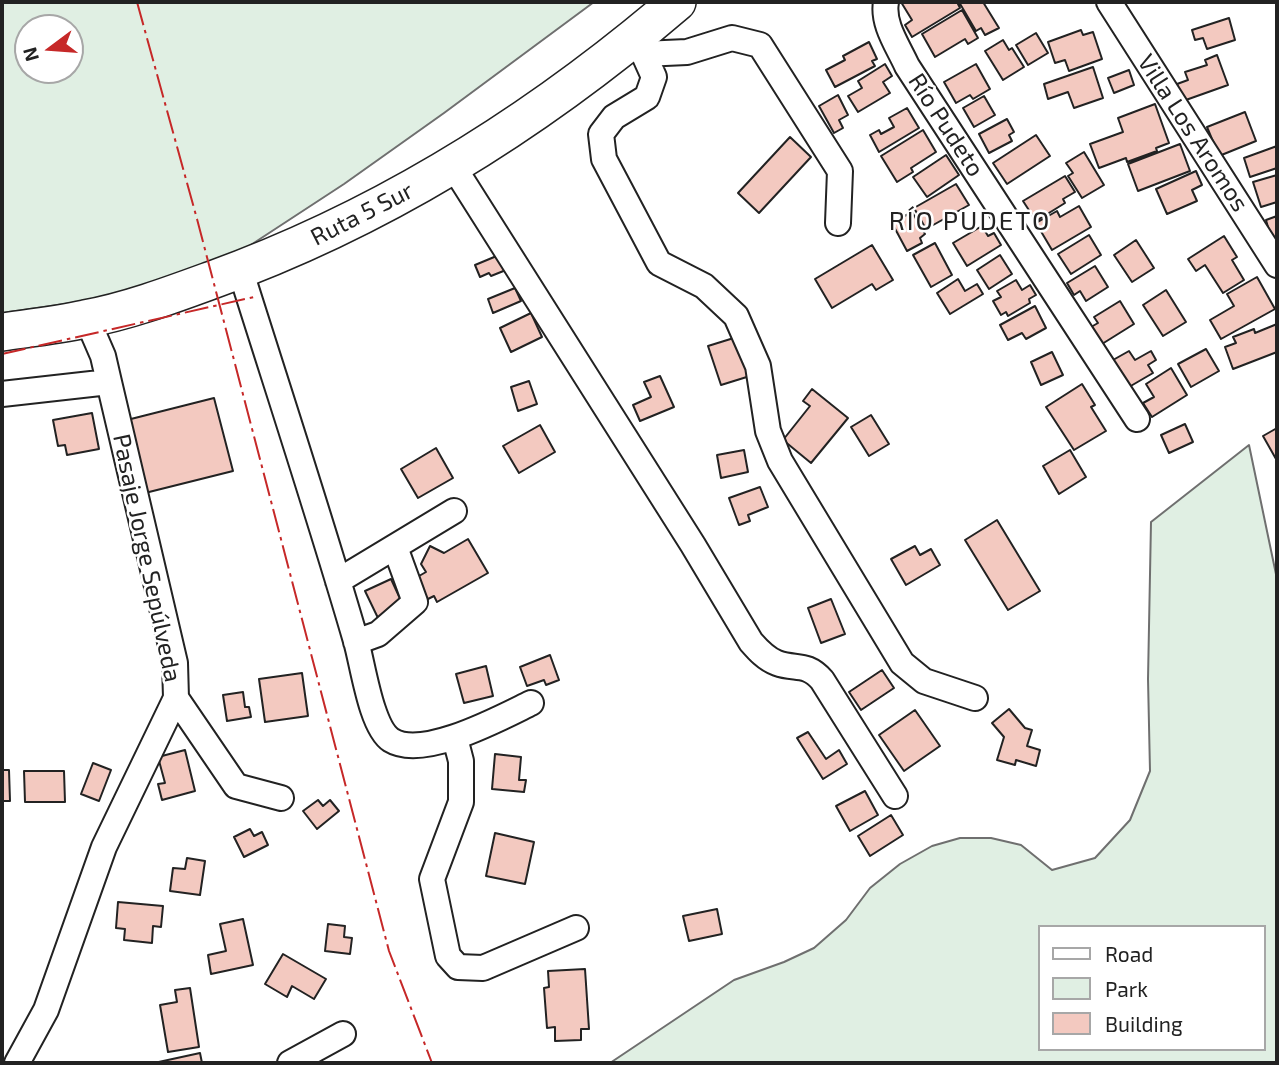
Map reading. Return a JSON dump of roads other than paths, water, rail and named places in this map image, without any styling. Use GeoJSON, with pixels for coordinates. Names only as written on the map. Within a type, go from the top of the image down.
{"type":"FeatureCollection","features":[{"type":"Feature","properties":{"kind":"highway","name":"Ruta 5 Sur"},"geometry":{"type":"LineString","coordinates":[[2,332],[87,319],[139,304],[240,270],[349,222],[453,166],[639,46],[677,2]]}},
{"type":"Feature","properties":{"kind":"street","name":"Río Pudeto"},"geometry":{"type":"LineString","coordinates":[[886,2],[885,11],[890,31],[907,66],[1137,419]]}},
{"type":"Feature","properties":{"kind":"street","name":"Villa Los Aromos"},"geometry":{"type":"LineString","coordinates":[[1109,2],[1277,265]]}},
{"type":"Feature","properties":{"kind":"street"},"geometry":{"type":"LineString","coordinates":[[639,46],[687,52],[732,38],[760,46],[841,171],[838,223]]}},
{"type":"Feature","properties":{"kind":"street"},"geometry":{"type":"LineString","coordinates":[[639,46],[654,77],[647,97],[614,117],[601,134],[604,159],[659,262],[704,286],[736,316],[758,366],[768,431],[780,461],[902,663],[924,681],[975,698]]}},
{"type":"Feature","properties":{"kind":"street"},"geometry":{"type":"LineString","coordinates":[[453,166],[693,545],[751,642],[776,663],[814,671],[895,796]]}},
{"type":"Feature","properties":{"kind":"street"},"geometry":{"type":"LineString","coordinates":[[240,270],[381,729],[386,736],[412,746],[455,738],[531,703]]}},
{"type":"Feature","properties":{"kind":"street","name":"Pasaje Jorge Sepúlveda"},"geometry":{"type":"LineString","coordinates":[[18,1063],[46,1010],[104,847],[176,698],[175,663],[103,356],[87,319]]}},
{"type":"Feature","properties":{"kind":"street"},"geometry":{"type":"LineString","coordinates":[[2,394],[109,382]]}},
{"type":"Feature","properties":{"kind":"street"},"geometry":{"type":"LineString","coordinates":[[338,582],[454,511]]}},
{"type":"Feature","properties":{"kind":"street"},"geometry":{"type":"LineString","coordinates":[[356,642],[378,635],[415,602],[395,547]]}},
{"type":"Feature","properties":{"kind":"street"},"geometry":{"type":"LineString","coordinates":[[176,698],[236,786],[281,798]]}},
{"type":"Feature","properties":{"kind":"street"},"geometry":{"type":"LineString","coordinates":[[455,738],[461,761],[461,802],[432,879],[448,957],[458,967],[483,968],[576,928]]}},
{"type":"Feature","properties":{"kind":"street"},"geometry":{"type":"LineString","coordinates":[[290,1063],[343,1034]]}},
{"type":"Feature","properties":{"kind":"district","name":"RÍO PUDETO"},"geometry":{"type":"Point","coordinates":[970,221]}}]}
